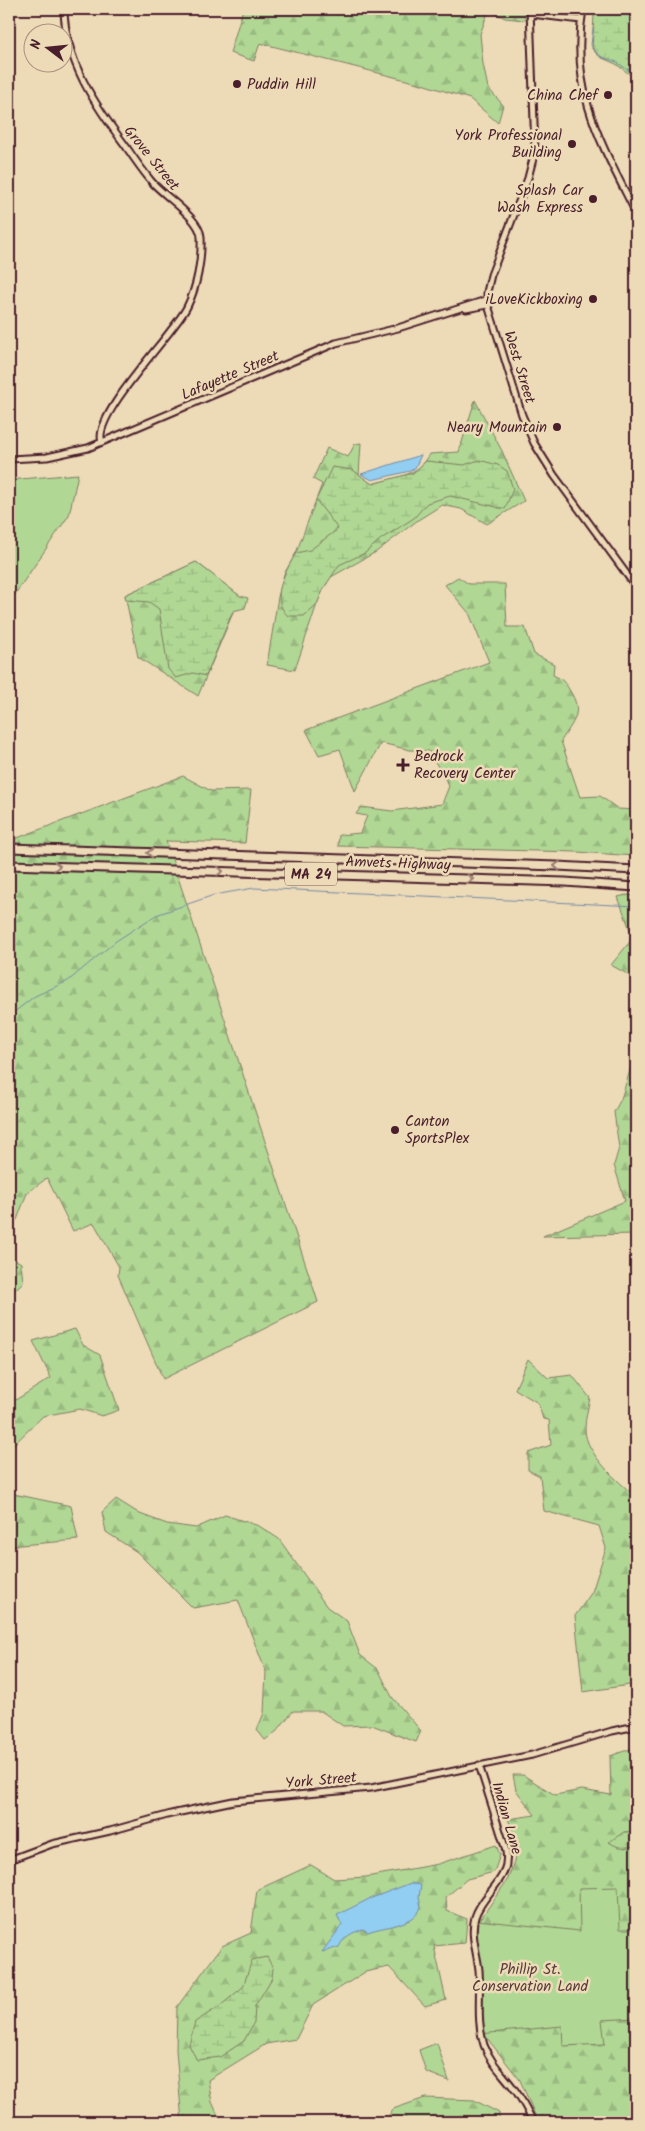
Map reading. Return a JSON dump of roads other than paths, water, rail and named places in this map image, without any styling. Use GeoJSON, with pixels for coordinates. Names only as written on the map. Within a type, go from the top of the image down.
{"type":"FeatureCollection","features":[{"type":"Feature","properties":{"kind":"highway","name":"Amvets Highway"},"geometry":{"type":"LineString","coordinates":[[9,848],[636,869]]}},
{"type":"Feature","properties":{"kind":"highway","name":"Amvets Highway"},"geometry":{"type":"LineString","coordinates":[[9,865],[556,882],[636,887]]}},
{"type":"Feature","properties":{"kind":"street","name":"Grove Street"},"geometry":{"type":"LineString","coordinates":[[64,9],[66,30],[75,62],[97,107],[152,182],[196,223],[201,236],[196,280],[187,307],[174,328],[111,408],[100,432],[102,442]]}},
{"type":"Feature","properties":{"kind":"street"},"geometry":{"type":"LineString","coordinates":[[583,9],[580,59],[587,107],[602,144],[636,213]]}},
{"type":"Feature","properties":{"kind":"street"},"geometry":{"type":"LineString","coordinates":[[531,11],[582,20]]}},
{"type":"Feature","properties":{"kind":"street","name":"West Street"},"geometry":{"type":"LineString","coordinates":[[531,11],[535,151],[528,178],[491,275],[487,302],[522,415],[534,443],[554,474],[636,587]]}},
{"type":"Feature","properties":{"kind":"street","name":"Lafayette Street"},"geometry":{"type":"LineString","coordinates":[[9,460],[51,457],[76,451],[102,442],[332,345],[487,302]]}},
{"type":"Feature","properties":{"kind":"street","name":"York Street"},"geometry":{"type":"LineString","coordinates":[[9,1860],[61,1842],[171,1814],[233,1801],[372,1788],[532,1755],[612,1731],[636,1726]]}},
{"type":"Feature","properties":{"kind":"street","name":"Indian Lane"},"geometry":{"type":"LineString","coordinates":[[479,1765],[507,1854],[502,1878],[480,1906],[474,1924],[473,1937],[479,1976],[479,2021],[484,2045],[490,2058],[520,2096],[533,2122]]}},
{"type":"Feature","properties":{"kind":"water"},"geometry":{"type":"Polygon","coordinates":[[[421,455],[415,468],[410,471],[372,480],[361,474],[421,455]]]}},
{"type":"Feature","properties":{"kind":"water"},"geometry":{"type":"Polygon","coordinates":[[[411,1883],[421,1885],[419,1897],[421,1907],[412,1918],[406,1922],[368,1932],[363,1929],[359,1930],[346,1938],[339,1947],[322,1952],[342,1925],[337,1915],[369,1899],[411,1883]]]}},
{"type":"Feature","properties":{"kind":"waterway"},"geometry":{"type":"LineString","coordinates":[[593,28],[591,45],[594,50],[602,57],[617,62],[636,76]]}},
{"type":"Feature","properties":{"kind":"waterway"},"geometry":{"type":"LineString","coordinates":[[628,69],[636,68]]}},
{"type":"Feature","properties":{"kind":"waterway"},"geometry":{"type":"LineString","coordinates":[[9,1016],[35,996],[68,981],[116,941],[156,915],[214,895],[254,888],[636,906]]}},
{"type":"Feature","properties":{"kind":"place","name":"Puddin Hill"},"geometry":{"type":"Point","coordinates":[237,84]}},
{"type":"Feature","properties":{"kind":"place","name":"China Chef"},"geometry":{"type":"Point","coordinates":[608,95]}},
{"type":"Feature","properties":{"kind":"place","name":"York Professional Building"},"geometry":{"type":"Point","coordinates":[572,144]}},
{"type":"Feature","properties":{"kind":"place","name":"Splash Car Wash Express"},"geometry":{"type":"Point","coordinates":[593,199]}},
{"type":"Feature","properties":{"kind":"place","name":"iLoveKickboxing"},"geometry":{"type":"Point","coordinates":[593,299]}},
{"type":"Feature","properties":{"kind":"place","name":"Neary Mountain"},"geometry":{"type":"Point","coordinates":[557,427]}},
{"type":"Feature","properties":{"kind":"place","name":"Bedrock Recovery Center"},"geometry":{"type":"Point","coordinates":[403,765]}},
{"type":"Feature","properties":{"kind":"place","name":"Canton SportsPlex"},"geometry":{"type":"Point","coordinates":[395,1130]}},
{"type":"Feature","properties":{"kind":"park label","name":"Phillip St. Conservation Land"},"geometry":{"type":"Point","coordinates":[530,1978]}}]}
